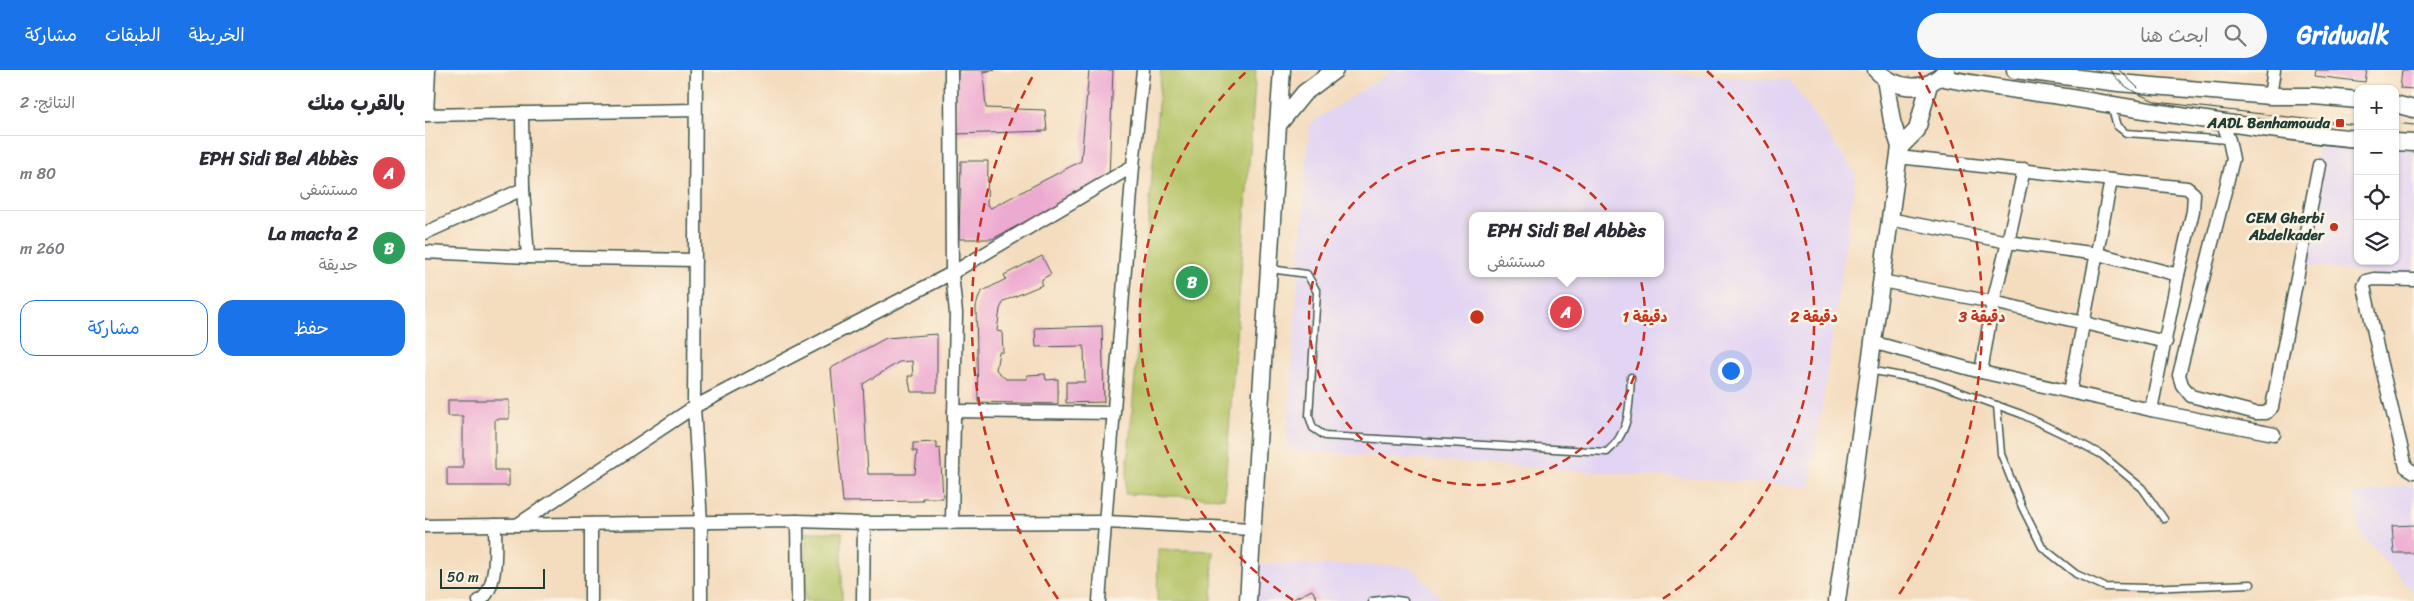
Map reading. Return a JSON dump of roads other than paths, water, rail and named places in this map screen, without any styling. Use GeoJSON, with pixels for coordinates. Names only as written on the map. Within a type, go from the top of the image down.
{"type":"FeatureCollection","features":[{"type":"Feature","properties":{"kind":"main road"},"geometry":{"type":"LineString","coordinates":[[1248,601],[1282,70]]}},
{"type":"Feature","properties":{"kind":"main road"},"geometry":{"type":"LineString","coordinates":[[1279,125],[1304,93],[1335,70]]}},
{"type":"Feature","properties":{"kind":"main road"},"geometry":{"type":"LineString","coordinates":[[2015,70],[2119,83],[2270,96],[2314,96],[2354,100]]}},
{"type":"Feature","properties":{"kind":"main road"},"geometry":{"type":"LineString","coordinates":[[1880,74],[1906,87],[1938,77],[1987,87],[2223,124],[2354,139]]}},
{"type":"Feature","properties":{"kind":"main road"},"geometry":{"type":"LineString","coordinates":[[1837,601],[1899,152],[1880,74]]}},
{"type":"Feature","properties":{"kind":"main road"},"geometry":{"type":"LineString","coordinates":[[1899,152],[1917,130],[1938,77]]}},
{"type":"Feature","properties":{"kind":"main road"},"geometry":{"type":"LineString","coordinates":[[2399,105],[2414,109]]}},
{"type":"Feature","properties":{"kind":"main road"},"geometry":{"type":"LineString","coordinates":[[2399,142],[2414,143]]}},
{"type":"Feature","properties":{"kind":"street"},"geometry":{"type":"LineString","coordinates":[[429,70],[426,115],[695,110]]}},
{"type":"Feature","properties":{"kind":"street"},"geometry":{"type":"LineString","coordinates":[[696,70],[694,407],[701,523],[701,601]]}},
{"type":"Feature","properties":{"kind":"street"},"geometry":{"type":"LineString","coordinates":[[951,70],[952,273],[956,313],[952,521]]}},
{"type":"Feature","properties":{"kind":"street"},"geometry":{"type":"LineString","coordinates":[[1099,601],[1133,166],[1143,70]]}},
{"type":"Feature","properties":{"kind":"street"},"geometry":{"type":"LineString","coordinates":[[2270,96],[2274,70]]}},
{"type":"Feature","properties":{"kind":"street"},"geometry":{"type":"LineString","coordinates":[[522,113],[523,188],[528,257]]}},
{"type":"Feature","properties":{"kind":"street"},"geometry":{"type":"LineString","coordinates":[[2223,124],[2233,159],[2179,375],[2182,385],[2191,396],[2256,413],[2265,413],[2272,407],[2319,165]]}},
{"type":"Feature","properties":{"kind":"street"},"geometry":{"type":"LineString","coordinates":[[1899,152],[2187,188],[2194,194],[2193,211],[2151,410]]}},
{"type":"Feature","properties":{"kind":"street"},"geometry":{"type":"LineString","coordinates":[[516,525],[694,407],[952,273],[1133,166]]}},
{"type":"Feature","properties":{"kind":"street"},"geometry":{"type":"LineString","coordinates":[[1981,372],[1993,302],[2024,169]]}},
{"type":"Feature","properties":{"kind":"street"},"geometry":{"type":"LineString","coordinates":[[2070,392],[2111,180]]}},
{"type":"Feature","properties":{"kind":"street"},"geometry":{"type":"LineString","coordinates":[[425,233],[523,188]]}},
{"type":"Feature","properties":{"kind":"street"},"geometry":{"type":"LineString","coordinates":[[1889,219],[2008,242],[2098,254],[2178,275]]}},
{"type":"Feature","properties":{"kind":"street"},"geometry":{"type":"LineString","coordinates":[[425,252],[528,257],[695,260]]}},
{"type":"Feature","properties":{"kind":"street"},"geometry":{"type":"LineString","coordinates":[[2414,280],[2374,279],[2366,281],[2364,286],[2406,467],[2414,472]]}},
{"type":"Feature","properties":{"kind":"street"},"geometry":{"type":"LineString","coordinates":[[1881,281],[1993,302],[2166,342]]}},
{"type":"Feature","properties":{"kind":"street"},"geometry":{"type":"LineString","coordinates":[[1872,342],[1981,372],[2151,410],[2274,434]]}},
{"type":"Feature","properties":{"kind":"street"},"geometry":{"type":"LineString","coordinates":[[954,411],[1114,413]]}},
{"type":"Feature","properties":{"kind":"street"},"geometry":{"type":"LineString","coordinates":[[797,521],[798,601]]}},
{"type":"Feature","properties":{"kind":"street"},"geometry":{"type":"LineString","coordinates":[[425,526],[952,521],[1106,522],[1253,529]]}},
{"type":"Feature","properties":{"kind":"street"},"geometry":{"type":"LineString","coordinates":[[863,601],[864,523]]}},
{"type":"Feature","properties":{"kind":"street"},"geometry":{"type":"LineString","coordinates":[[591,524],[591,601]]}},
{"type":"Feature","properties":{"kind":"street"},"geometry":{"type":"LineString","coordinates":[[479,601],[484,599],[493,582],[495,525]]}},
{"type":"Feature","properties":{"kind":"lane"},"geometry":{"type":"LineString","coordinates":[[2110,105],[2117,126],[2126,133],[2229,140]]}},
{"type":"Feature","properties":{"kind":"lane"},"geometry":{"type":"LineString","coordinates":[[1269,268],[1307,274],[1314,283],[1317,292],[1309,416],[1313,428],[1325,436],[1607,452],[1618,443],[1627,423],[1631,377]]}},
{"type":"Feature","properties":{"kind":"lane"},"geometry":{"type":"LineString","coordinates":[[1868,370],[1933,382],[2021,414],[2103,454],[2142,488],[2164,519]]}},
{"type":"Feature","properties":{"kind":"lane"},"geometry":{"type":"LineString","coordinates":[[1997,405],[2001,454],[2022,507],[2043,546],[2076,574],[2105,587],[2145,588],[2251,584]]}},
{"type":"Feature","properties":{"kind":"lane"},"geometry":{"type":"LineString","coordinates":[[1372,601],[1389,599],[1404,601]]}},
{"type":"Feature","properties":{"kind":"tram line"},"geometry":{"type":"LineString","coordinates":[[2110,70],[2125,86],[2157,102],[2354,125]]}},
{"type":"Feature","properties":{"kind":"tram line"},"geometry":{"type":"LineString","coordinates":[[2119,70],[2138,88]]}},
{"type":"Feature","properties":{"kind":"tram line"},"geometry":{"type":"LineString","coordinates":[[2399,123],[2414,125]]}},
{"type":"Feature","properties":{"kind":"place","name":"AADL Benhamouda"},"geometry":{"type":"Point","coordinates":[2340,123]}},
{"type":"Feature","properties":{"kind":"place","name":"CEM Gherbi Abdelkader"},"geometry":{"type":"Point","coordinates":[2334,227]}},
{"type":"Feature","properties":{"kind":"place","name":"La macta 2"},"geometry":{"type":"Point","coordinates":[1192,282]}},
{"type":"Feature","properties":{"kind":"place","name":"EPH Sidi Bel Abbès"},"geometry":{"type":"Point","coordinates":[1566,312]}}]}
